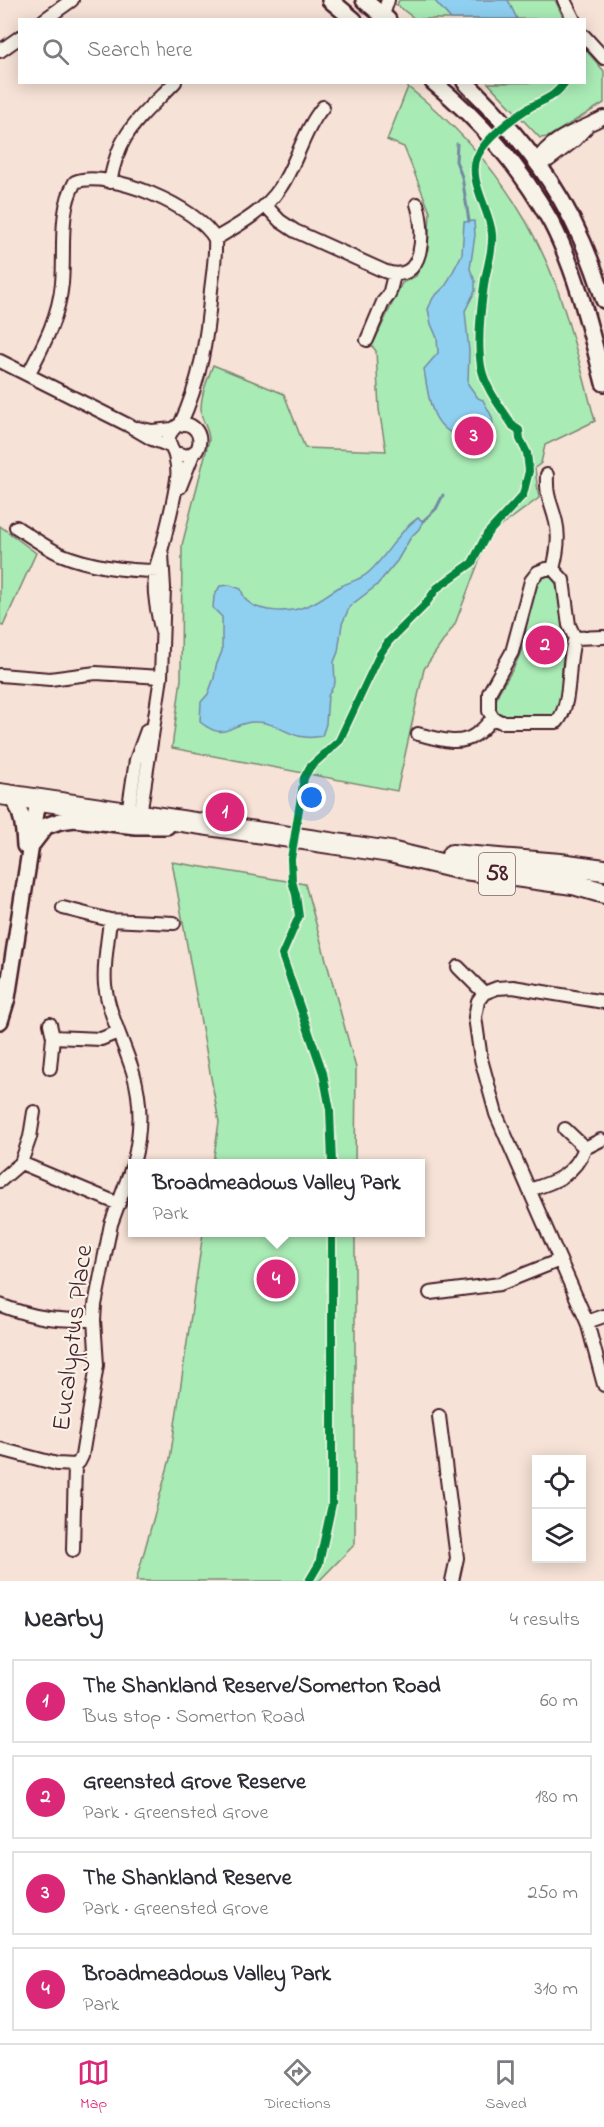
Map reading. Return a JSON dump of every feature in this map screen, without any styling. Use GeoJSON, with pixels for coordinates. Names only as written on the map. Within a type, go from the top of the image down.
{"type":"FeatureCollection","features":[{"type":"Feature","properties":{"kind":"main road","name":"58"},"geometry":{"type":"LineString","coordinates":[[5,795],[390,852],[499,859],[604,870]]}},
{"type":"Feature","properties":{"kind":"main road","name":"58"},"geometry":{"type":"LineString","coordinates":[[390,852],[457,868],[573,884],[604,893]]}},
{"type":"Feature","properties":{"kind":"street"},"geometry":{"type":"LineString","coordinates":[[47,18],[72,0]]}},
{"type":"Feature","properties":{"kind":"street"},"geometry":{"type":"LineString","coordinates":[[330,0],[352,18]]}},
{"type":"Feature","properties":{"kind":"street"},"geometry":{"type":"LineString","coordinates":[[364,0],[386,17]]}},
{"type":"Feature","properties":{"kind":"street"},"geometry":{"type":"LineString","coordinates":[[386,17],[388,0]]}},
{"type":"Feature","properties":{"kind":"street"},"geometry":{"type":"LineString","coordinates":[[564,0],[573,18]]}},
{"type":"Feature","properties":{"kind":"street"},"geometry":{"type":"LineString","coordinates":[[586,37],[604,58]]}},
{"type":"Feature","properties":{"kind":"street"},"geometry":{"type":"LineString","coordinates":[[0,51],[18,38]]}},
{"type":"Feature","properties":{"kind":"street"},"geometry":{"type":"LineString","coordinates":[[110,182],[116,158],[125,137],[173,84]]}},
{"type":"Feature","properties":{"kind":"street"},"geometry":{"type":"LineString","coordinates":[[435,84],[501,149],[551,222],[575,280],[604,383]]}},
{"type":"Feature","properties":{"kind":"street"},"geometry":{"type":"LineString","coordinates":[[467,84],[541,159],[569,210],[593,264],[604,300]]}},
{"type":"Feature","properties":{"kind":"street"},"geometry":{"type":"LineString","coordinates":[[215,239],[265,205],[279,189],[304,137],[323,107]]}},
{"type":"Feature","properties":{"kind":"street"},"geometry":{"type":"LineString","coordinates":[[520,174],[541,159],[568,133],[604,117]]}},
{"type":"Feature","properties":{"kind":"street"},"geometry":{"type":"LineString","coordinates":[[28,375],[57,312],[62,284],[64,221],[75,182],[82,180],[110,182],[135,187],[180,207],[211,231],[215,239],[203,361],[194,392],[177,427],[169,435],[178,476],[161,550],[157,615],[162,632],[161,677],[134,814]]}},
{"type":"Feature","properties":{"kind":"street"},"geometry":{"type":"LineString","coordinates":[[265,205],[279,221],[296,231],[394,275],[402,275],[410,270],[421,245],[422,219],[417,204]]}},
{"type":"Feature","properties":{"kind":"street"},"geometry":{"type":"LineString","coordinates":[[367,340],[383,302],[389,295],[394,275]]}},
{"type":"Feature","properties":{"kind":"street"},"geometry":{"type":"LineString","coordinates":[[0,361],[182,456],[193,454]]}},
{"type":"Feature","properties":{"kind":"street"},"geometry":{"type":"LineString","coordinates":[[194,392],[193,412],[196,430]]}},
{"type":"Feature","properties":{"kind":"street"},"geometry":{"type":"LineString","coordinates":[[128,426],[152,431],[191,426],[199,434],[200,445],[193,454],[174,499]]}},
{"type":"Feature","properties":{"kind":"street"},"geometry":{"type":"LineString","coordinates":[[548,475],[547,495],[556,522],[558,538],[553,570]]}},
{"type":"Feature","properties":{"kind":"street"},"geometry":{"type":"LineString","coordinates":[[16,527],[58,553],[84,563],[116,569],[160,571]]}},
{"type":"Feature","properties":{"kind":"street"},"geometry":{"type":"LineString","coordinates":[[546,569],[553,570],[563,580],[569,625],[575,638],[571,649],[564,709],[557,722],[508,724],[493,718],[489,711],[489,693],[512,652],[528,589],[538,572],[546,569]]}},
{"type":"Feature","properties":{"kind":"street"},"geometry":{"type":"LineString","coordinates":[[575,638],[604,637]]}},
{"type":"Feature","properties":{"kind":"street"},"geometry":{"type":"LineString","coordinates":[[0,675],[50,679],[96,673],[161,677]]}},
{"type":"Feature","properties":{"kind":"street"},"geometry":{"type":"LineString","coordinates":[[418,734],[465,741],[493,718]]}},
{"type":"Feature","properties":{"kind":"street"},"geometry":{"type":"LineString","coordinates":[[5,795],[19,807],[22,817],[27,873]]}},
{"type":"Feature","properties":{"kind":"street"},"geometry":{"type":"LineString","coordinates":[[0,1022],[7,998],[38,800]]}},
{"type":"Feature","properties":{"kind":"street"},"geometry":{"type":"LineString","coordinates":[[31,847],[46,826],[75,819],[136,826],[206,825]]}},
{"type":"Feature","properties":{"kind":"street"},"geometry":{"type":"LineString","coordinates":[[63,908],[110,920],[174,923]]}},
{"type":"Feature","properties":{"kind":"street","name":"Eucalyptus Place"},"geometry":{"type":"LineString","coordinates":[[110,920],[105,983],[109,1005],[134,1074],[139,1103],[139,1127],[134,1159]]}},
{"type":"Feature","properties":{"kind":"street"},"geometry":{"type":"LineString","coordinates":[[458,967],[484,993]]}},
{"type":"Feature","properties":{"kind":"street"},"geometry":{"type":"LineString","coordinates":[[604,1002],[513,987],[497,988],[484,993],[478,1001],[476,1017],[481,1059],[496,1114],[586,1322],[604,1385]]}},
{"type":"Feature","properties":{"kind":"street"},"geometry":{"type":"LineString","coordinates":[[50,1024],[53,1037],[50,1068]]}},
{"type":"Feature","properties":{"kind":"street"},"geometry":{"type":"LineString","coordinates":[[53,1037],[101,1039],[118,1032]]}},
{"type":"Feature","properties":{"kind":"street"},"geometry":{"type":"LineString","coordinates":[[0,1181],[21,1163],[30,1137],[34,1112]]}},
{"type":"Feature","properties":{"kind":"street"},"geometry":{"type":"LineString","coordinates":[[565,1129],[585,1148]]}},
{"type":"Feature","properties":{"kind":"street"},"geometry":{"type":"LineString","coordinates":[[529,1190],[555,1182],[568,1173],[585,1148],[601,1140]]}},
{"type":"Feature","properties":{"kind":"street"},"geometry":{"type":"LineString","coordinates":[[21,1163],[118,1204]]}},
{"type":"Feature","properties":{"kind":"street","name":"Eucalyptus Place"},"geometry":{"type":"LineString","coordinates":[[73,1550],[75,1465],[82,1456],[98,1365],[94,1320],[111,1224],[128,1179]]}},
{"type":"Feature","properties":{"kind":"street"},"geometry":{"type":"LineString","coordinates":[[430,1293],[500,1284],[560,1260]]}},
{"type":"Feature","properties":{"kind":"street"},"geometry":{"type":"LineString","coordinates":[[0,1305],[33,1317],[54,1320],[94,1320]]}},
{"type":"Feature","properties":{"kind":"street"},"geometry":{"type":"LineString","coordinates":[[586,1322],[604,1316]]}},
{"type":"Feature","properties":{"kind":"street"},"geometry":{"type":"LineString","coordinates":[[439,1416],[457,1558],[452,1581]]}},
{"type":"Feature","properties":{"kind":"street"},"geometry":{"type":"LineString","coordinates":[[0,1449],[57,1464],[75,1465]]}},
{"type":"Feature","properties":{"kind":"green space"},"geometry":{"type":"Polygon","coordinates":[[[399,0],[555,0],[564,18],[414,18],[397,5],[399,0]]]}},
{"type":"Feature","properties":{"kind":"green space"},"geometry":{"type":"Polygon","coordinates":[[[586,50],[604,71],[604,103],[548,137],[540,138],[489,84],[586,84],[586,50]]]}},
{"type":"Feature","properties":{"kind":"green space"},"geometry":{"type":"Polygon","coordinates":[[[408,87],[432,107],[476,152],[514,201],[530,228],[562,302],[595,421],[545,445],[541,463],[535,468],[539,498],[489,535],[455,624],[424,669],[397,791],[172,748],[181,679],[182,545],[209,440],[202,417],[201,404],[213,365],[284,394],[305,448],[386,451],[379,409],[376,351],[372,346],[402,283],[416,276],[428,249],[430,212],[404,147],[387,140],[408,87]]]}},
{"type":"Feature","properties":{"kind":"green space"},"geometry":{"type":"Polygon","coordinates":[[[0,526],[36,553],[3,626],[0,625],[0,526]]]}},
{"type":"Feature","properties":{"kind":"green space"},"geometry":{"type":"Polygon","coordinates":[[[550,575],[556,580],[562,626],[569,641],[563,662],[559,708],[549,718],[541,720],[502,718],[495,709],[497,697],[522,648],[532,593],[542,578],[550,575]]]}},
{"type":"Feature","properties":{"kind":"green space"},"geometry":{"type":"Polygon","coordinates":[[[172,862],[305,884],[356,1068],[355,1159],[214,1159],[219,1122],[172,862]]]}},
{"type":"Feature","properties":{"kind":"green space"},"geometry":{"type":"Polygon","coordinates":[[[202,1237],[355,1237],[355,1544],[319,1581],[136,1581],[170,1459],[202,1237]]]}},
{"type":"Feature","properties":{"kind":"water"},"geometry":{"type":"Polygon","coordinates":[[[434,0],[508,0],[517,18],[450,18],[434,0]]]}},
{"type":"Feature","properties":{"kind":"water"},"geometry":{"type":"Polygon","coordinates":[[[474,221],[475,235],[470,269],[475,281],[475,291],[465,311],[469,351],[468,384],[478,398],[483,400],[492,417],[494,431],[488,438],[459,436],[442,426],[432,409],[424,369],[438,353],[437,338],[428,309],[433,298],[446,285],[462,254],[464,222],[474,221]]]}},
{"type":"Feature","properties":{"kind":"water"},"geometry":{"type":"Polygon","coordinates":[[[418,518],[423,521],[397,561],[376,586],[350,606],[342,624],[338,652],[334,662],[335,683],[328,696],[326,724],[322,736],[302,737],[272,725],[256,722],[217,731],[200,722],[201,702],[208,694],[222,651],[222,617],[213,608],[214,596],[220,586],[230,585],[241,589],[247,601],[261,608],[286,611],[302,608],[366,575],[411,523],[418,518]]]}},
{"type":"Feature","properties":{"kind":"waterway"},"geometry":{"type":"LineString","coordinates":[[457,144],[456,161],[462,177],[469,221]]}},
{"type":"Feature","properties":{"kind":"waterway"},"geometry":{"type":"LineString","coordinates":[[423,521],[436,509],[443,495]]}},
{"type":"Feature","properties":{"kind":"cycle path"},"geometry":{"type":"LineString","coordinates":[[332,1159],[330,1110],[323,1073],[282,955],[299,916],[292,881],[291,859],[304,778],[310,767],[339,741],[380,654],[389,641],[424,606],[437,588],[472,563],[487,534],[523,495],[529,471],[527,453],[520,439],[519,430],[513,426],[494,398],[481,366],[479,345],[481,311],[492,234],[477,184],[475,164],[482,148],[494,134],[525,110],[554,94],[564,84]]}},
{"type":"Feature","properties":{"kind":"cycle path"},"geometry":{"type":"LineString","coordinates":[[309,1581],[319,1564],[332,1504],[332,1237]]}},
{"type":"Feature","properties":{"kind":"place","name":"The Shankland Reserve"},"geometry":{"type":"Point","coordinates":[474,436]}},
{"type":"Feature","properties":{"kind":"place","name":"Greensted Grove Reserve"},"geometry":{"type":"Point","coordinates":[545,645]}},
{"type":"Feature","properties":{"kind":"place","name":"The Shankland Reserve/Somerton Road"},"geometry":{"type":"Point","coordinates":[225,812]}},
{"type":"Feature","properties":{"kind":"place","name":"Broadmeadows Valley Park"},"geometry":{"type":"Point","coordinates":[276,1279]}}]}
